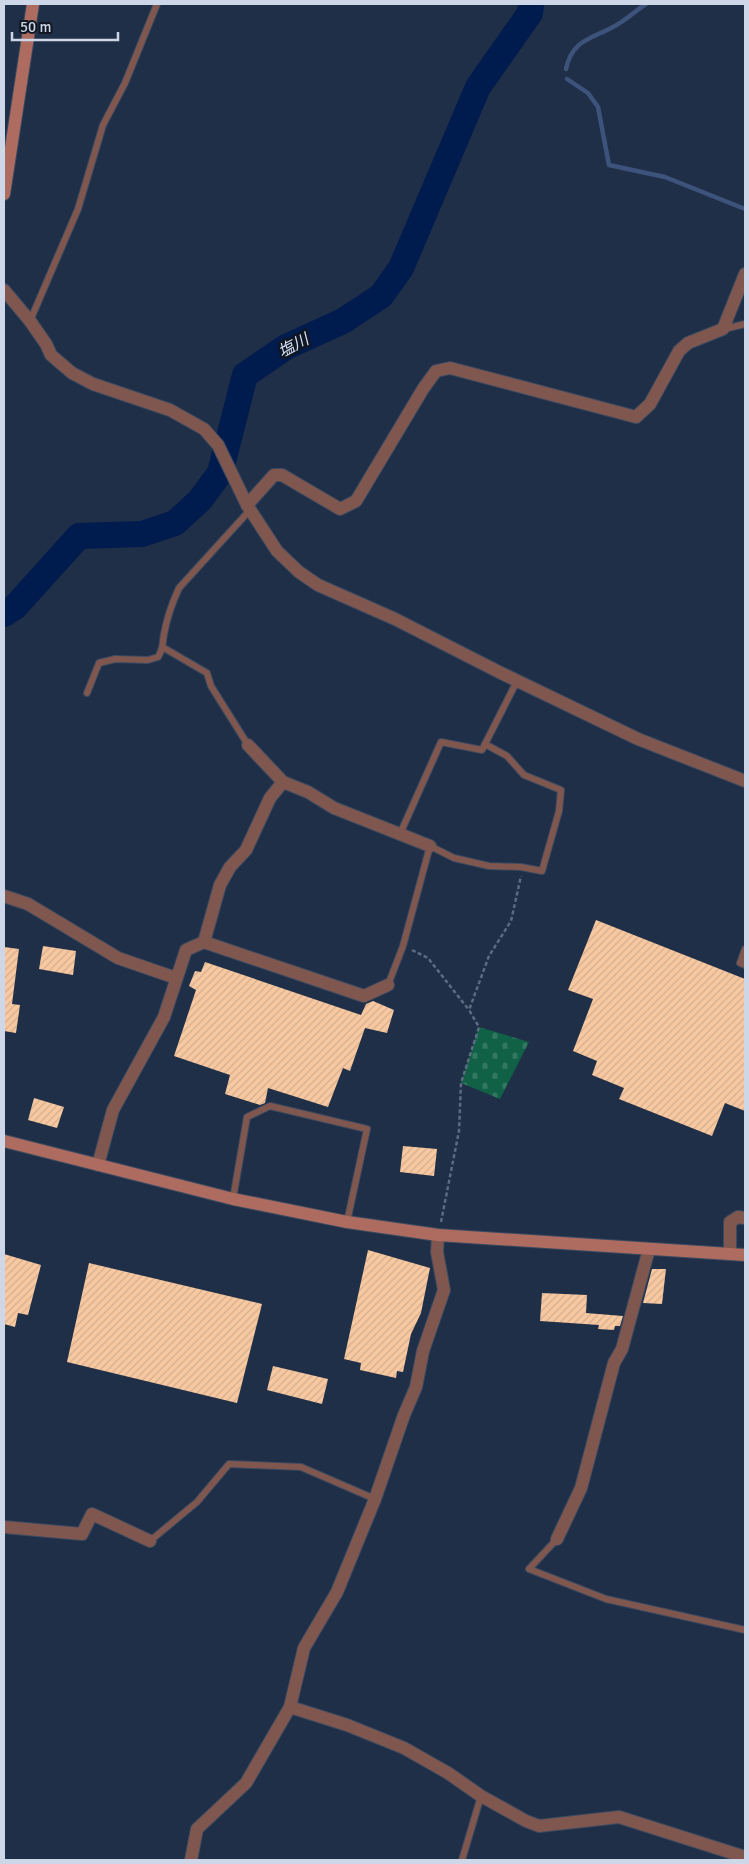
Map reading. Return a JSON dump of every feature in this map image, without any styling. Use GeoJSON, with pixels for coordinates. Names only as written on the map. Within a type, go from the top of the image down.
{"type":"FeatureCollection","features":[{"type":"Feature","properties":{"kind":"street"},"geometry":{"type":"LineString","coordinates":[[4,194],[33,4]]}},
{"type":"Feature","properties":{"kind":"street"},"geometry":{"type":"LineString","coordinates":[[248,508],[274,476],[282,475],[340,509],[356,501],[423,389],[436,371],[450,368],[636,417],[650,404],[679,351],[688,344],[723,329],[745,274]]}},
{"type":"Feature","properties":{"kind":"street"},"geometry":{"type":"LineString","coordinates":[[4,290],[30,321],[52,355],[72,373],[93,384],[170,410],[204,429],[218,446],[248,508],[277,551],[299,572],[318,585],[395,619],[517,681],[638,739],[745,781]]}},
{"type":"Feature","properties":{"kind":"street"},"geometry":{"type":"LineString","coordinates":[[248,744],[283,782],[308,792],[334,808],[430,846]]}},
{"type":"Feature","properties":{"kind":"street"},"geometry":{"type":"LineString","coordinates":[[204,942],[220,885],[230,867],[246,850],[270,798],[283,782]]}},
{"type":"Feature","properties":{"kind":"street"},"geometry":{"type":"LineString","coordinates":[[4,896],[28,904],[118,958],[176,978]]}},
{"type":"Feature","properties":{"kind":"street"},"geometry":{"type":"LineString","coordinates":[[98,1165],[113,1110],[164,1017],[186,950],[204,942],[364,996],[388,985]]}},
{"type":"Feature","properties":{"kind":"street"},"geometry":{"type":"LineString","coordinates":[[4,1141],[233,1199],[347,1222],[438,1235],[745,1255]]}},
{"type":"Feature","properties":{"kind":"street"},"geometry":{"type":"LineString","coordinates":[[730,1254],[730,1222],[738,1217],[745,1218]]}},
{"type":"Feature","properties":{"kind":"street"},"geometry":{"type":"LineString","coordinates":[[191,1860],[197,1829],[246,1783],[290,1707],[304,1648],[337,1592],[375,1499],[404,1415],[416,1387],[422,1351],[444,1290],[437,1252],[438,1235]]}},
{"type":"Feature","properties":{"kind":"street"},"geometry":{"type":"LineString","coordinates":[[557,1539],[581,1488],[614,1363],[622,1349],[649,1249]]}},
{"type":"Feature","properties":{"kind":"street"},"geometry":{"type":"LineString","coordinates":[[4,1527],[82,1534],[92,1514],[150,1541]]}},
{"type":"Feature","properties":{"kind":"street"},"geometry":{"type":"LineString","coordinates":[[290,1707],[347,1725],[404,1748],[448,1773],[481,1796],[526,1821],[539,1826],[618,1817],[745,1857]]}},
{"type":"Feature","properties":{"kind":"lane"},"geometry":{"type":"LineString","coordinates":[[30,321],[78,209],[103,125],[125,82],[157,4]]}},
{"type":"Feature","properties":{"kind":"lane"},"geometry":{"type":"LineString","coordinates":[[723,329],[745,324]]}},
{"type":"Feature","properties":{"kind":"lane"},"geometry":{"type":"LineString","coordinates":[[86,693],[100,664],[115,659],[148,660],[158,657],[164,648],[164,636],[172,603],[179,588],[248,508]]}},
{"type":"Feature","properties":{"kind":"lane"},"geometry":{"type":"LineString","coordinates":[[164,648],[207,673],[211,686],[248,744]]}},
{"type":"Feature","properties":{"kind":"lane"},"geometry":{"type":"LineString","coordinates":[[400,834],[441,742],[482,750],[517,681]]}},
{"type":"Feature","properties":{"kind":"lane"},"geometry":{"type":"LineString","coordinates":[[388,985],[403,946],[430,846],[454,858],[490,866],[522,867],[542,871],[559,811],[561,790],[524,776],[508,756],[485,744]]}},
{"type":"Feature","properties":{"kind":"lane"},"geometry":{"type":"LineString","coordinates":[[745,949],[740,963],[745,965]]}},
{"type":"Feature","properties":{"kind":"lane"},"geometry":{"type":"LineString","coordinates":[[233,1199],[247,1117],[270,1106],[367,1129],[347,1222]]}},
{"type":"Feature","properties":{"kind":"lane"},"geometry":{"type":"LineString","coordinates":[[150,1541],[197,1502],[229,1464],[301,1467],[375,1499]]}},
{"type":"Feature","properties":{"kind":"lane"},"geometry":{"type":"LineString","coordinates":[[557,1539],[529,1569],[606,1599],[745,1630]]}},
{"type":"Feature","properties":{"kind":"lane"},"geometry":{"type":"LineString","coordinates":[[462,1860],[481,1796]]}},
{"type":"Feature","properties":{"kind":"path"},"geometry":{"type":"LineString","coordinates":[[469,1010],[489,956],[511,921],[522,867]]}},
{"type":"Feature","properties":{"kind":"path"},"geometry":{"type":"LineString","coordinates":[[403,946],[428,958],[469,1010],[479,1027],[461,1083],[459,1131],[438,1235]]}},
{"type":"Feature","properties":{"kind":"green space"},"geometry":{"type":"Polygon","coordinates":[[[479,1027],[529,1042],[500,1099],[461,1083],[479,1027]]]}},
{"type":"Feature","properties":{"kind":"building"},"geometry":{"type":"Polygon","coordinates":[[[596,920],[745,979],[745,1111],[725,1103],[712,1136],[619,1099],[624,1088],[592,1075],[597,1061],[573,1051],[593,999],[568,990],[596,920]]]}},
{"type":"Feature","properties":{"kind":"building"},"geometry":{"type":"Polygon","coordinates":[[[43,946],[76,951],[73,975],[39,969],[43,946]]]}},
{"type":"Feature","properties":{"kind":"building"},"geometry":{"type":"Polygon","coordinates":[[[4,947],[19,949],[12,1004],[20,1005],[16,1033],[4,1031],[4,947]]]}},
{"type":"Feature","properties":{"kind":"building"},"geometry":{"type":"Polygon","coordinates":[[[205,962],[361,1015],[366,1004],[373,1001],[394,1010],[387,1033],[365,1028],[350,1071],[343,1068],[328,1107],[268,1088],[265,1103],[260,1105],[225,1094],[230,1075],[174,1056],[196,990],[189,986],[195,971],[201,972],[205,962]]]}},
{"type":"Feature","properties":{"kind":"building"},"geometry":{"type":"Polygon","coordinates":[[[34,1098],[64,1107],[57,1128],[28,1120],[34,1098]]]}},
{"type":"Feature","properties":{"kind":"building"},"geometry":{"type":"Polygon","coordinates":[[[403,1146],[437,1149],[434,1176],[400,1172],[403,1146]]]}},
{"type":"Feature","properties":{"kind":"building"},"geometry":{"type":"Polygon","coordinates":[[[368,1250],[430,1268],[421,1313],[411,1334],[403,1372],[397,1371],[396,1378],[360,1370],[361,1363],[344,1359],[368,1250]]]}},
{"type":"Feature","properties":{"kind":"building"},"geometry":{"type":"Polygon","coordinates":[[[4,1254],[41,1265],[28,1315],[18,1313],[15,1327],[4,1324],[4,1254]]]}},
{"type":"Feature","properties":{"kind":"building"},"geometry":{"type":"Polygon","coordinates":[[[89,1263],[262,1304],[237,1403],[67,1362],[89,1263]]]}},
{"type":"Feature","properties":{"kind":"building"},"geometry":{"type":"Polygon","coordinates":[[[652,1269],[666,1269],[662,1304],[643,1303],[652,1269]]]}},
{"type":"Feature","properties":{"kind":"building"},"geometry":{"type":"Polygon","coordinates":[[[542,1293],[587,1295],[586,1313],[623,1316],[620,1326],[615,1326],[614,1330],[598,1329],[599,1325],[540,1321],[542,1293]]]}},
{"type":"Feature","properties":{"kind":"building"},"geometry":{"type":"Polygon","coordinates":[[[273,1366],[328,1379],[322,1404],[267,1390],[273,1366]]]}},
{"type":"Feature","properties":{"kind":"waterway","name":"塩川"},"geometry":{"type":"LineString","coordinates":[[4,614],[15,607],[79,536],[142,534],[175,523],[200,500],[220,473],[245,375],[286,347],[343,321],[381,296],[401,268],[478,87],[530,13],[531,4]]}},
{"type":"Feature","properties":{"kind":"waterway"},"geometry":{"type":"LineString","coordinates":[[566,69],[569,59],[578,46],[617,25],[646,4]]}},
{"type":"Feature","properties":{"kind":"waterway"},"geometry":{"type":"LineString","coordinates":[[567,79],[588,93],[598,107],[609,165],[665,177],[745,209]]}}]}
